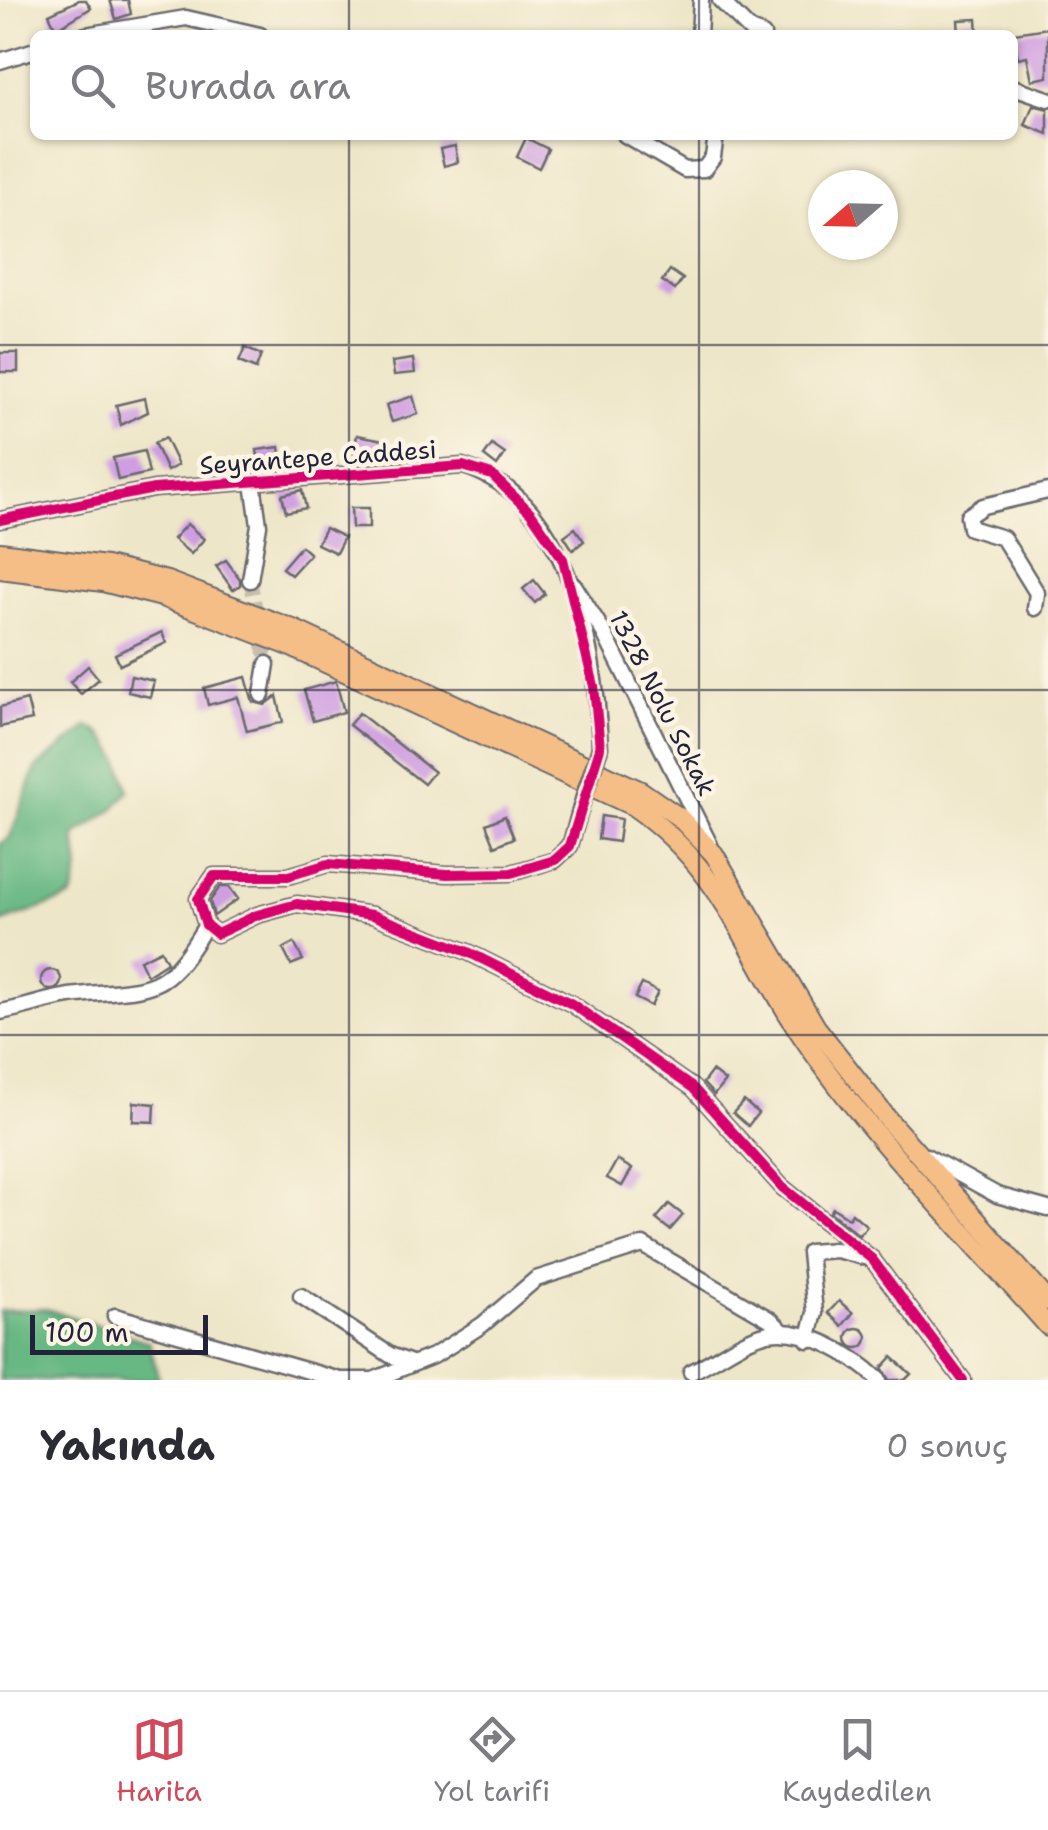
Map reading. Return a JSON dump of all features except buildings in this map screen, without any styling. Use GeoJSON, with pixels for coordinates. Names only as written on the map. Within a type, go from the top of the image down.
{"type":"FeatureCollection","features":[{"type":"Feature","properties":{"kind":"main road"},"geometry":{"type":"LineString","coordinates":[[0,552],[106,566],[167,580],[293,629],[642,791],[680,818],[716,857],[816,1027],[912,1147],[1048,1300]]}},
{"type":"Feature","properties":{"kind":"main road"},"geometry":{"type":"LineString","coordinates":[[0,569],[103,582],[162,597],[287,645],[633,806],[669,831],[701,864],[813,1050],[877,1132],[1048,1326]]}},
{"type":"Feature","properties":{"kind":"street"},"geometry":{"type":"LineString","coordinates":[[699,30],[701,0]]}},
{"type":"Feature","properties":{"kind":"street"},"geometry":{"type":"LineString","coordinates":[[720,0],[750,30]]}},
{"type":"Feature","properties":{"kind":"street"},"geometry":{"type":"LineString","coordinates":[[113,30],[168,20],[204,21],[240,30]]}},
{"type":"Feature","properties":{"kind":"street"},"geometry":{"type":"LineString","coordinates":[[0,61],[30,52]]}},
{"type":"Feature","properties":{"kind":"street"},"geometry":{"type":"LineString","coordinates":[[1018,89],[1048,99]]}},
{"type":"Feature","properties":{"kind":"street"},"geometry":{"type":"LineString","coordinates":[[633,140],[685,170],[704,169],[714,157],[716,140]]}},
{"type":"Feature","properties":{"kind":"street","name":"Seyrantepe Caddesi"},"geometry":{"type":"LineString","coordinates":[[0,520],[154,489],[463,466],[492,475],[530,513],[566,571],[594,686],[600,748],[570,846],[554,860],[511,873],[448,874],[328,864],[288,876],[214,876],[198,899],[206,925]]}},
{"type":"Feature","properties":{"kind":"street"},"geometry":{"type":"LineString","coordinates":[[250,580],[259,525],[253,483]]}},
{"type":"Feature","properties":{"kind":"street"},"geometry":{"type":"LineString","coordinates":[[1035,608],[1037,593],[1003,538],[970,528],[968,516],[983,506],[1048,490]]}},
{"type":"Feature","properties":{"kind":"street","name":"1328 Nolu Sokak"},"geometry":{"type":"LineString","coordinates":[[566,571],[604,633],[716,857]]}},
{"type":"Feature","properties":{"kind":"street"},"geometry":{"type":"LineString","coordinates":[[262,695],[267,664]]}},
{"type":"Feature","properties":{"kind":"street"},"geometry":{"type":"LineString","coordinates":[[0,1012],[73,995],[130,992],[160,983],[178,970],[206,925],[217,934],[257,914],[297,904],[372,915],[468,952],[555,995],[693,1088],[782,1187],[872,1259],[962,1380]]}},
{"type":"Feature","properties":{"kind":"street"},"geometry":{"type":"LineString","coordinates":[[912,1147],[997,1196],[1048,1209]]}},
{"type":"Feature","properties":{"kind":"street"},"geometry":{"type":"LineString","coordinates":[[115,1316],[340,1380],[373,1380],[435,1356],[469,1334],[536,1279],[643,1245],[771,1320],[783,1332],[838,1348],[880,1380]]}},
{"type":"Feature","properties":{"kind":"street"},"geometry":{"type":"LineString","coordinates":[[808,1340],[815,1312],[810,1252],[836,1250],[872,1259]]}},
{"type":"Feature","properties":{"kind":"street"},"geometry":{"type":"LineString","coordinates":[[301,1296],[390,1356],[411,1363]]}},
{"type":"Feature","properties":{"kind":"street"},"geometry":{"type":"LineString","coordinates":[[691,1372],[757,1337],[783,1332]]}},
{"type":"Feature","properties":{"kind":"green space"},"geometry":{"type":"Polygon","coordinates":[[[88,726],[111,745],[129,791],[111,811],[75,835],[79,870],[72,897],[0,923],[0,844],[10,837],[36,768],[88,726]]]}},
{"type":"Feature","properties":{"kind":"green space"},"geometry":{"type":"Polygon","coordinates":[[[46,1309],[149,1342],[159,1380],[0,1380],[0,1311],[46,1309]]]}},
{"type":"Feature","properties":{"kind":"tunnel"},"geometry":{"type":"LineString","coordinates":[[250,580],[267,664]]}},
{"type":"Feature","properties":{"kind":"cycle path"},"geometry":{"type":"LineString","coordinates":[[0,520],[154,489],[463,466],[492,475],[531,513],[563,559],[594,686],[600,748],[570,846],[555,860],[511,873],[447,874],[328,864],[288,876],[214,876],[198,899],[206,925],[217,934],[257,915],[297,904],[372,915],[468,952],[572,1004],[693,1088],[782,1187],[872,1259],[963,1380]]}}]}
